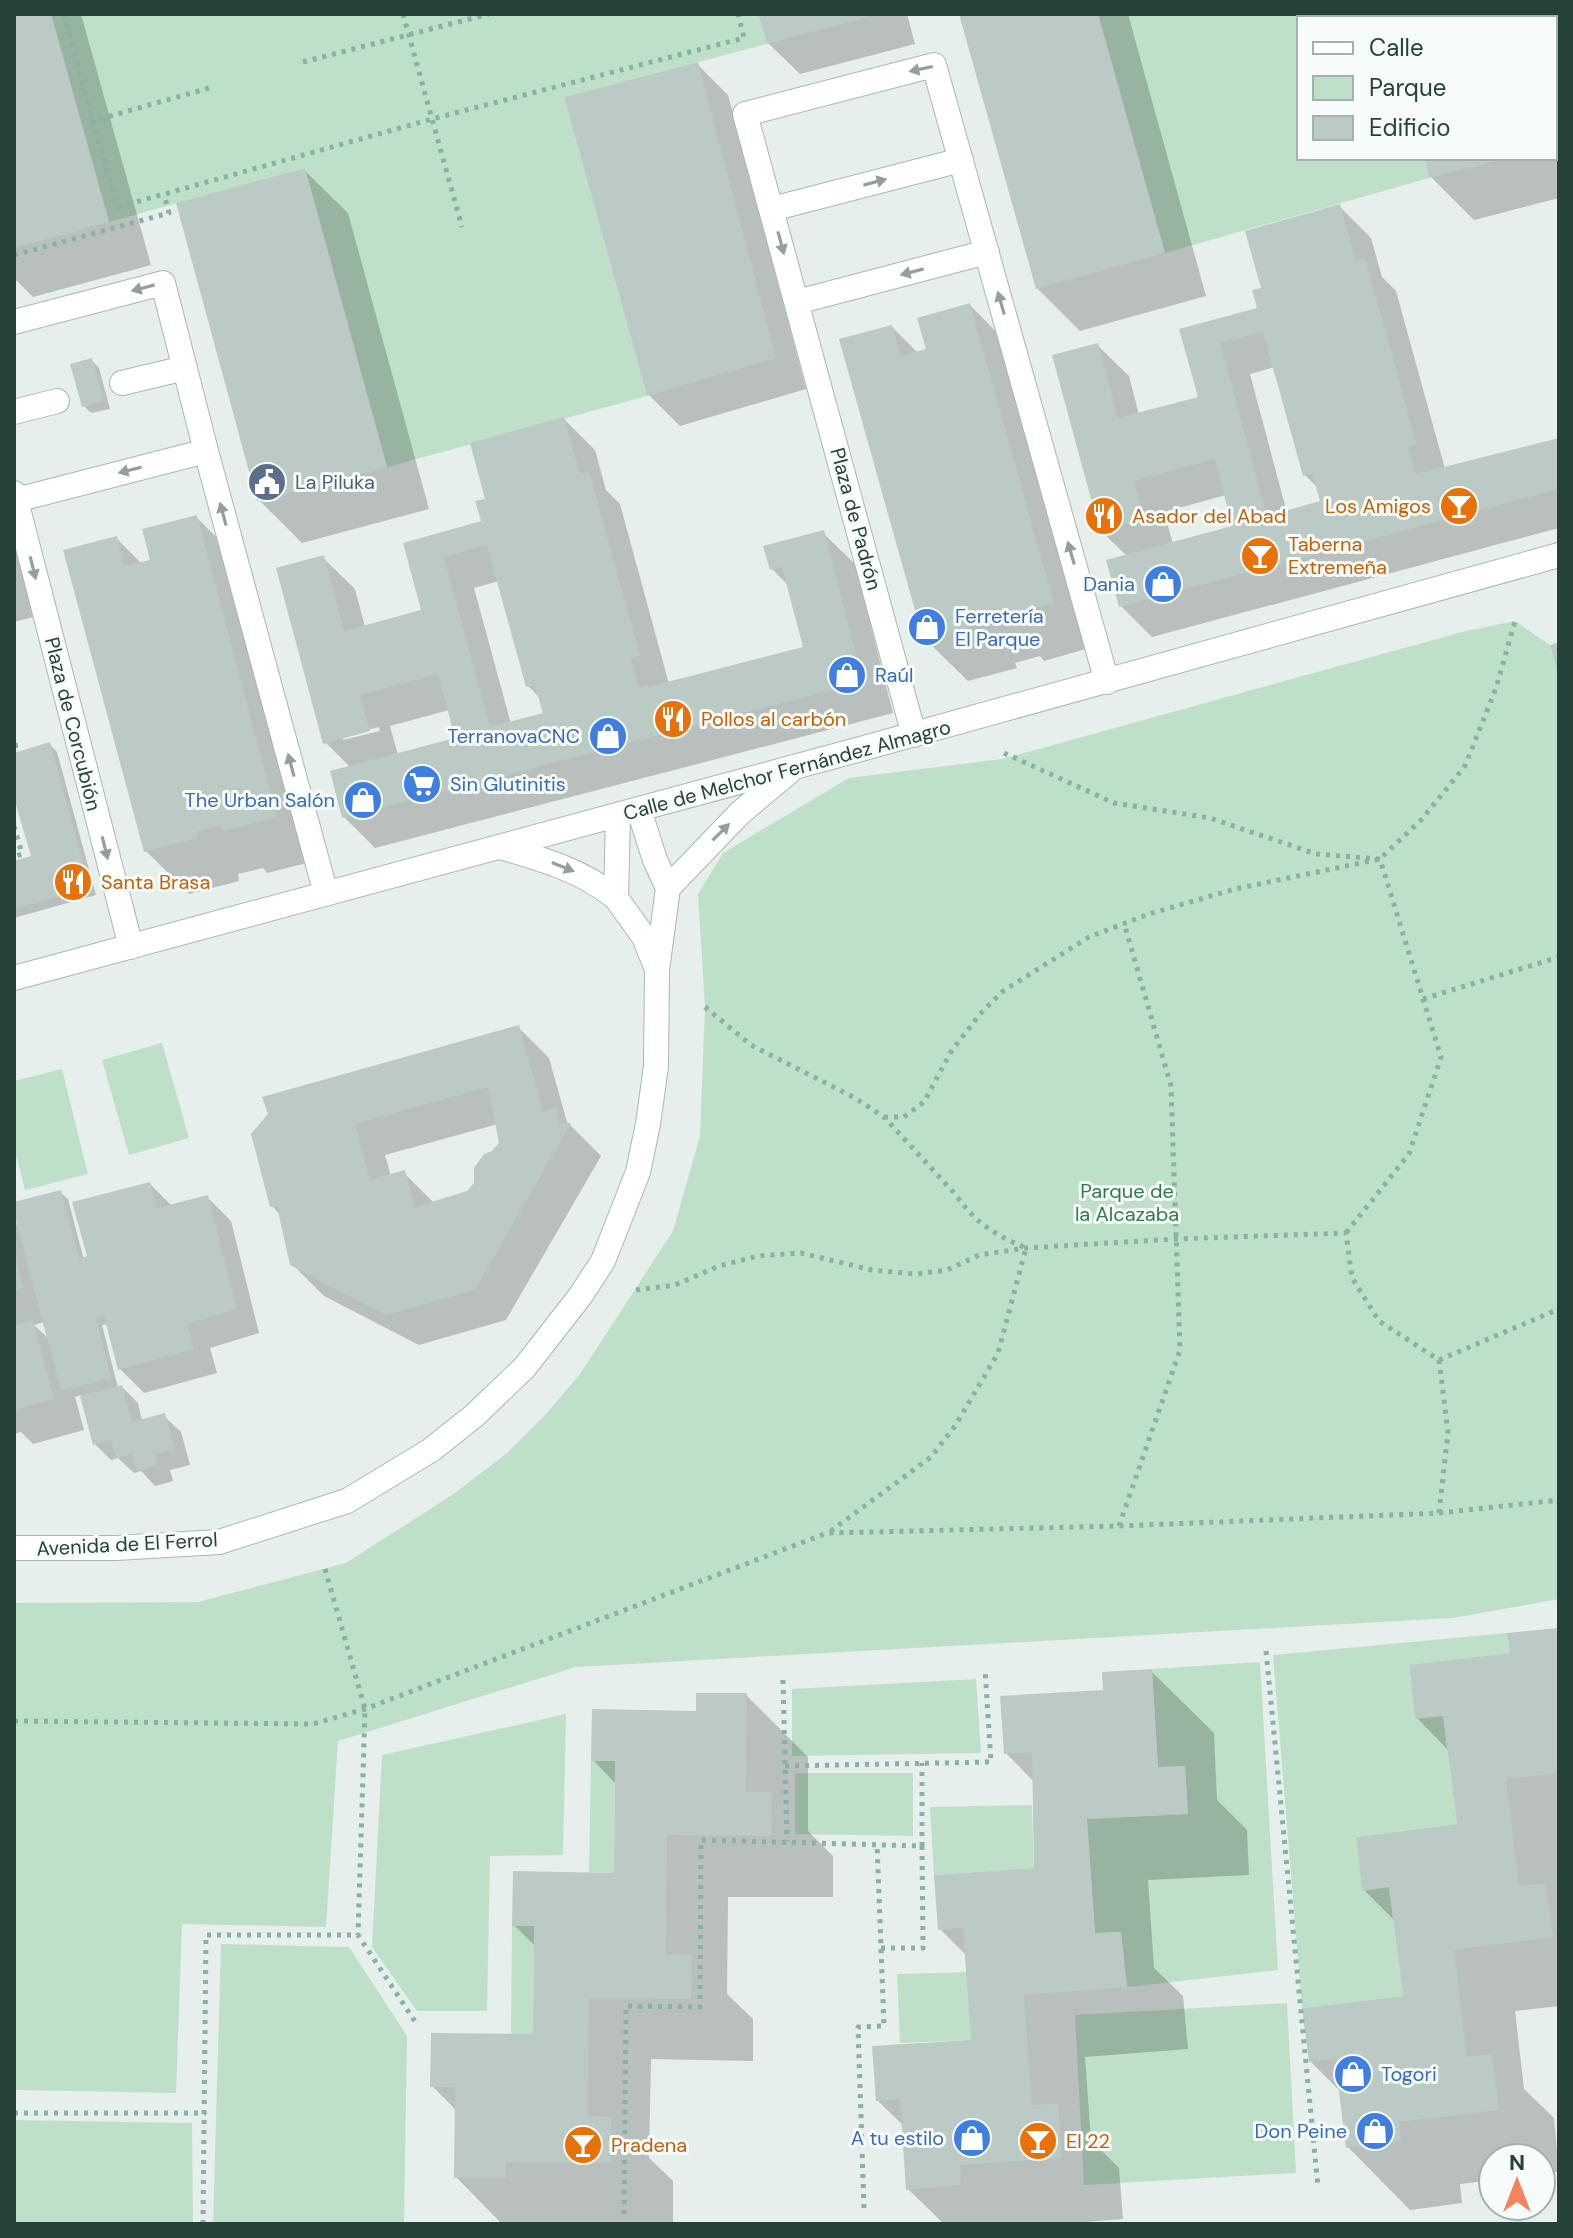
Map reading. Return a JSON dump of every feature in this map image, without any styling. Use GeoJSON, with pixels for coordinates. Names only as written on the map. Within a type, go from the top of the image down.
{"type":"FeatureCollection","features":[{"type":"Feature","properties":{"kind":"street","name":"Plaza de Padrón"},"geometry":{"type":"LineString","coordinates":[[914,735],[745,114],[934,65],[1107,682]]}},
{"type":"Feature","properties":{"kind":"street"},"geometry":{"type":"LineString","coordinates":[[772,209],[961,160]]}},
{"type":"Feature","properties":{"kind":"street"},"geometry":{"type":"LineString","coordinates":[[797,302],[987,252]]}},
{"type":"Feature","properties":{"kind":"street"},"geometry":{"type":"LineString","coordinates":[[14,322],[163,283],[326,894]]}},
{"type":"Feature","properties":{"kind":"street"},"geometry":{"type":"LineString","coordinates":[[122,383],[185,368]]}},
{"type":"Feature","properties":{"kind":"street"},"geometry":{"type":"LineString","coordinates":[[14,412],[57,401]]}},
{"type":"Feature","properties":{"kind":"street","name":"Plaza de Corcubión"},"geometry":{"type":"LineString","coordinates":[[131,947],[15,496],[206,451]]}},
{"type":"Feature","properties":{"kind":"street","name":"Calle de Melchor Fernández Almagro"},"geometry":{"type":"LineString","coordinates":[[14,978],[504,848],[1559,555]]}},
{"type":"Feature","properties":{"kind":"street"},"geometry":{"type":"LineString","coordinates":[[628,814],[668,888],[740,813],[798,764]]}},
{"type":"Feature","properties":{"kind":"street"},"geometry":{"type":"LineString","coordinates":[[616,898],[628,814]]}},
{"type":"Feature","properties":{"kind":"street","name":"Avenida de El Ferrol"},"geometry":{"type":"LineString","coordinates":[[504,848],[565,866],[616,898],[644,937],[657,970]]}},
{"type":"Feature","properties":{"kind":"street","name":"Avenida de El Ferrol"},"geometry":{"type":"LineString","coordinates":[[14,1548],[116,1548],[219,1542],[347,1501],[431,1450],[475,1415],[525,1367],[581,1295],[603,1261],[638,1172],[656,1066],[657,970],[668,888]]}},
{"type":"Feature","properties":{"kind":"path"},"geometry":{"type":"LineString","coordinates":[[64,14],[118,207],[432,119],[744,38],[738,14]]}},
{"type":"Feature","properties":{"kind":"path"},"geometry":{"type":"LineString","coordinates":[[403,14],[462,227]]}},
{"type":"Feature","properties":{"kind":"path"},"geometry":{"type":"LineString","coordinates":[[303,62],[489,14]]}},
{"type":"Feature","properties":{"kind":"path"},"geometry":{"type":"LineString","coordinates":[[93,121],[209,88]]}},
{"type":"Feature","properties":{"kind":"path"},"geometry":{"type":"LineString","coordinates":[[14,255],[169,213],[164,194]]}},
{"type":"Feature","properties":{"kind":"path"},"geometry":{"type":"LineString","coordinates":[[884,1117],[904,1117],[924,1102],[952,1050],[1003,991],[1066,950],[1124,923],[1235,889],[1380,859],[1422,819],[1465,766],[1496,688],[1515,621]]}},
{"type":"Feature","properties":{"kind":"path"},"geometry":{"type":"LineString","coordinates":[[14,746],[22,744]]}},
{"type":"Feature","properties":{"kind":"path"},"geometry":{"type":"LineString","coordinates":[[1004,753],[1114,803],[1210,818],[1316,854],[1380,859]]}},
{"type":"Feature","properties":{"kind":"path"},"geometry":{"type":"LineString","coordinates":[[14,826],[22,854],[14,857]]}},
{"type":"Feature","properties":{"kind":"path"},"geometry":{"type":"LineString","coordinates":[[1380,859],[1441,1057],[1409,1154],[1346,1233],[1352,1278],[1379,1321],[1439,1360],[1448,1432],[1439,1513]]}},
{"type":"Feature","properties":{"kind":"path"},"geometry":{"type":"LineString","coordinates":[[1119,1526],[1180,1350],[1171,1086],[1124,923]]}},
{"type":"Feature","properties":{"kind":"path"},"geometry":{"type":"LineString","coordinates":[[1423,999],[1559,957]]}},
{"type":"Feature","properties":{"kind":"path"},"geometry":{"type":"LineString","coordinates":[[705,1007],[751,1045],[833,1086],[884,1117],[956,1195],[965,1209],[992,1234],[1026,1248]]}},
{"type":"Feature","properties":{"kind":"path"},"geometry":{"type":"LineString","coordinates":[[636,1290],[675,1285],[719,1266],[758,1256],[801,1253],[872,1270],[916,1274],[947,1270],[979,1255],[1026,1248],[1346,1233]]}},
{"type":"Feature","properties":{"kind":"path"},"geometry":{"type":"LineString","coordinates":[[14,1721],[313,1724],[365,1709],[827,1533],[931,1457],[955,1426],[998,1353],[1026,1248]]}},
{"type":"Feature","properties":{"kind":"path"},"geometry":{"type":"LineString","coordinates":[[1439,1360],[1559,1309]]}},
{"type":"Feature","properties":{"kind":"path"},"geometry":{"type":"LineString","coordinates":[[827,1533],[1119,1526],[1439,1513],[1559,1500]]}},
{"type":"Feature","properties":{"kind":"path"},"geometry":{"type":"LineString","coordinates":[[325,1569],[365,1709],[358,1935],[416,2023]]}},
{"type":"Feature","properties":{"kind":"path"},"geometry":{"type":"LineString","coordinates":[[1266,1651],[1318,2187]]}},
{"type":"Feature","properties":{"kind":"path"},"geometry":{"type":"LineString","coordinates":[[785,1766],[991,1762],[985,1670]]}},
{"type":"Feature","properties":{"kind":"path"},"geometry":{"type":"LineString","coordinates":[[783,1680],[787,1841]]}},
{"type":"Feature","properties":{"kind":"path"},"geometry":{"type":"LineString","coordinates":[[881,1948],[923,1948],[922,1763]]}},
{"type":"Feature","properties":{"kind":"path"},"geometry":{"type":"LineString","coordinates":[[624,2214],[626,2006],[700,2007],[701,1840],[922,1846]]}},
{"type":"Feature","properties":{"kind":"path"},"geometry":{"type":"LineString","coordinates":[[864,2208],[858,2027],[884,2026],[877,1844]]}},
{"type":"Feature","properties":{"kind":"path"},"geometry":{"type":"LineString","coordinates":[[203,2224],[206,1935],[358,1935]]}},
{"type":"Feature","properties":{"kind":"path"},"geometry":{"type":"LineString","coordinates":[[14,2113],[206,2113]]}},
{"type":"Feature","properties":{"kind":"green space"},"geometry":{"type":"Polygon","coordinates":[[[51,14],[758,14],[767,44],[564,97],[647,396],[387,467],[305,168],[109,222],[51,14]]]}},
{"type":"Feature","properties":{"kind":"green space"},"geometry":{"type":"Polygon","coordinates":[[[1098,14],[1387,14],[1297,16],[1297,160],[1424,160],[1429,178],[1165,253],[1098,14]]]}},
{"type":"Feature","properties":{"kind":"green space","name":"Parque de la Alcazaba"},"geometry":{"type":"Polygon","coordinates":[[[1515,621],[1550,645],[1559,679],[1559,1599],[1453,1618],[576,1667],[338,1741],[326,1927],[182,1924],[176,2093],[14,2090],[14,1603],[198,1602],[346,1563],[455,1493],[507,1453],[546,1414],[580,1374],[673,1231],[700,1136],[705,1007],[698,894],[723,853],[849,778],[1002,759],[1466,631],[1515,621]]]}},
{"type":"Feature","properties":{"kind":"green space"},"geometry":{"type":"Polygon","coordinates":[[[162,1043],[189,1138],[129,1155],[102,1060],[162,1043]]]}},
{"type":"Feature","properties":{"kind":"green space"},"geometry":{"type":"Polygon","coordinates":[[[62,1069],[88,1174],[25,1190],[14,1147],[14,1081],[62,1069]]]}},
{"type":"Feature","properties":{"kind":"green space"},"geometry":{"type":"Polygon","coordinates":[[[1507,1633],[1510,1653],[1409,1666],[1415,1718],[1443,1716],[1457,1824],[1356,1837],[1362,1890],[1389,1887],[1403,1996],[1302,2008],[1273,1655],[1507,1633]]]}},
{"type":"Feature","properties":{"kind":"green space"},"geometry":{"type":"Polygon","coordinates":[[[1260,1662],[1278,1970],[1127,1987],[1121,1932],[1095,1933],[1087,1819],[1188,1814],[1185,1766],[1158,1767],[1152,1669],[1260,1662]]]}},
{"type":"Feature","properties":{"kind":"green space"},"geometry":{"type":"Polygon","coordinates":[[[976,1679],[981,1753],[792,1756],[792,1689],[976,1679]]]}},
{"type":"Feature","properties":{"kind":"green space"},"geometry":{"type":"Polygon","coordinates":[[[566,1714],[563,1855],[490,1856],[487,2011],[417,2011],[372,1947],[382,1755],[566,1714]]]}},
{"type":"Feature","properties":{"kind":"green space"},"geometry":{"type":"Polygon","coordinates":[[[591,1761],[615,1761],[614,1873],[589,1872],[591,1761]]]}},
{"type":"Feature","properties":{"kind":"green space"},"geometry":{"type":"Polygon","coordinates":[[[795,1773],[913,1773],[913,1836],[795,1834],[795,1773]]]}},
{"type":"Feature","properties":{"kind":"green space"},"geometry":{"type":"Polygon","coordinates":[[[1032,1805],[1034,1868],[934,1875],[930,1807],[1032,1805]]]}},
{"type":"Feature","properties":{"kind":"green space"},"geometry":{"type":"Polygon","coordinates":[[[512,1926],[534,1926],[533,2034],[511,2034],[512,1926]]]}},
{"type":"Feature","properties":{"kind":"green space"},"geometry":{"type":"Polygon","coordinates":[[[221,1944],[349,1947],[407,2036],[404,2224],[213,2224],[221,1944]]]}},
{"type":"Feature","properties":{"kind":"green space"},"geometry":{"type":"Polygon","coordinates":[[[968,1972],[971,2040],[900,2043],[897,1974],[968,1972]]]}},
{"type":"Feature","properties":{"kind":"green space"},"geometry":{"type":"Polygon","coordinates":[[[1287,2003],[1296,2173],[1084,2185],[1075,2015],[1287,2003]]]}},
{"type":"Feature","properties":{"kind":"green space"},"geometry":{"type":"Polygon","coordinates":[[[14,2120],[192,2123],[193,2224],[14,2224],[14,2120]]]}},
{"type":"Feature","properties":{"kind":"building"},"geometry":{"type":"Polygon","coordinates":[[[14,14],[51,14],[109,222],[14,248],[14,14]]]}},
{"type":"Feature","properties":{"kind":"building"},"geometry":{"type":"Polygon","coordinates":[[[758,14],[876,14],[876,15],[767,44],[758,14]]]}},
{"type":"Feature","properties":{"kind":"building"},"geometry":{"type":"Polygon","coordinates":[[[959,14],[1098,14],[1165,253],[1036,289],[959,14]]]}},
{"type":"Feature","properties":{"kind":"building"},"geometry":{"type":"Polygon","coordinates":[[[1387,14],[1522,16],[1388,16],[1387,14]]]}},
{"type":"Feature","properties":{"kind":"building"},"geometry":{"type":"Polygon","coordinates":[[[698,62],[776,358],[647,396],[564,97],[698,62]]]}},
{"type":"Feature","properties":{"kind":"building"},"geometry":{"type":"Polygon","coordinates":[[[1424,160],[1500,160],[1429,178],[1424,160]]]}},
{"type":"Feature","properties":{"kind":"building"},"geometry":{"type":"Polygon","coordinates":[[[305,168],[387,467],[257,501],[176,203],[305,168]]]}},
{"type":"Feature","properties":{"kind":"building"},"geometry":{"type":"Polygon","coordinates":[[[1340,204],[1356,261],[1365,258],[1417,445],[1408,447],[1416,474],[1559,438],[1559,489],[1119,607],[1106,560],[1232,526],[1215,459],[1134,481],[1145,520],[1100,532],[1052,355],[1098,343],[1118,418],[1198,397],[1179,329],[1257,308],[1252,290],[1261,288],[1245,231],[1340,204]],[[1263,332],[1220,343],[1267,516],[1320,501],[1312,474],[1303,476],[1263,332]]]}},
{"type":"Feature","properties":{"kind":"building"},"geometry":{"type":"Polygon","coordinates":[[[970,303],[1054,603],[999,619],[998,614],[974,620],[975,625],[923,639],[839,339],[892,325],[901,356],[926,349],[917,318],[970,303]]]}},
{"type":"Feature","properties":{"kind":"building"},"geometry":{"type":"Polygon","coordinates":[[[92,358],[104,401],[82,407],[70,364],[92,358]]]}},
{"type":"Feature","properties":{"kind":"building"},"geometry":{"type":"Polygon","coordinates":[[[564,417],[580,474],[589,471],[640,656],[631,659],[639,687],[803,647],[782,567],[770,570],[763,546],[824,530],[863,682],[342,818],[330,771],[455,738],[438,674],[360,695],[370,731],[323,744],[276,568],[324,555],[344,631],[421,610],[403,543],[481,521],[475,501],[485,499],[470,443],[564,417]],[[487,545],[444,557],[490,727],[543,713],[535,685],[526,687],[487,545]]]}},
{"type":"Feature","properties":{"kind":"building"},"geometry":{"type":"Polygon","coordinates":[[[197,515],[277,817],[223,831],[221,825],[196,832],[198,838],[144,852],[63,550],[117,536],[124,566],[150,560],[142,529],[197,515]]]}},
{"type":"Feature","properties":{"kind":"building"},"geometry":{"type":"Polygon","coordinates":[[[1559,642],[1559,675],[1558,675],[1550,645],[1559,642]]]}},
{"type":"Feature","properties":{"kind":"building"},"geometry":{"type":"Polygon","coordinates":[[[50,742],[90,888],[14,909],[14,861],[31,856],[14,798],[14,753],[50,742]]]}},
{"type":"Feature","properties":{"kind":"building"},"geometry":{"type":"Polygon","coordinates":[[[519,1025],[543,1111],[556,1108],[559,1124],[571,1123],[475,1290],[386,1315],[290,1265],[277,1206],[270,1207],[251,1134],[268,1114],[262,1097],[519,1025]],[[488,1087],[355,1124],[370,1180],[405,1170],[415,1207],[467,1191],[474,1183],[474,1168],[484,1154],[499,1143],[488,1087]]]}},
{"type":"Feature","properties":{"kind":"building"},"geometry":{"type":"Polygon","coordinates":[[[150,1182],[157,1208],[208,1195],[237,1309],[187,1324],[194,1349],[118,1370],[104,1316],[96,1318],[111,1378],[61,1391],[14,1214],[14,1202],[61,1190],[79,1259],[87,1256],[72,1202],[150,1182]]]}},
{"type":"Feature","properties":{"kind":"building"},"geometry":{"type":"Polygon","coordinates":[[[14,1255],[23,1288],[14,1291],[14,1255]]]}},
{"type":"Feature","properties":{"kind":"building"},"geometry":{"type":"Polygon","coordinates":[[[33,1320],[54,1399],[14,1410],[14,1325],[33,1320]]]}},
{"type":"Feature","properties":{"kind":"building"},"geometry":{"type":"Polygon","coordinates":[[[122,1385],[132,1422],[165,1413],[175,1450],[155,1454],[158,1465],[137,1471],[133,1454],[116,1458],[111,1440],[93,1445],[80,1396],[122,1385]]]}},
{"type":"Feature","properties":{"kind":"building"},"geometry":{"type":"Polygon","coordinates":[[[1559,1628],[1559,1773],[1506,1779],[1519,1886],[1546,1883],[1553,1937],[1454,1950],[1467,2057],[1492,2054],[1499,2110],[1399,2122],[1401,2141],[1346,2148],[1335,2059],[1309,2062],[1302,2008],[1403,1996],[1389,1887],[1362,1891],[1356,1837],[1457,1824],[1443,1716],[1415,1719],[1409,1665],[1510,1653],[1507,1633],[1559,1628]]]}},
{"type":"Feature","properties":{"kind":"building"},"geometry":{"type":"Polygon","coordinates":[[[1152,1669],[1158,1767],[1185,1766],[1188,1814],[1087,1819],[1095,1933],[1121,1932],[1127,1987],[1024,1995],[1032,2105],[1058,2104],[1062,2158],[960,2165],[961,2185],[906,2190],[900,2099],[876,2101],[872,2046],[971,2040],[963,1928],[938,1930],[934,1875],[1034,1868],[1032,1752],[1004,1754],[1000,1696],[1103,1690],[1102,1672],[1152,1669]]]}},
{"type":"Feature","properties":{"kind":"building"},"geometry":{"type":"Polygon","coordinates":[[[696,1693],[747,1693],[746,1792],[772,1792],[771,1836],[667,1835],[666,1954],[692,1955],[691,1999],[589,1998],[588,2116],[611,2117],[611,2163],[506,2162],[506,2178],[454,2178],[455,2087],[430,2087],[431,2033],[533,2034],[534,1926],[512,1926],[513,1871],[614,1873],[615,1761],[591,1761],[592,1709],[696,1711],[696,1693]]]}},
{"type":"Feature","properties":{"kind":"place","name":"La Piluka"},"geometry":{"type":"Point","coordinates":[267,482]}},
{"type":"Feature","properties":{"kind":"place","name":"Los Amigos"},"geometry":{"type":"Point","coordinates":[1459,506]}},
{"type":"Feature","properties":{"kind":"place","name":"Asador del Abad"},"geometry":{"type":"Point","coordinates":[1104,516]}},
{"type":"Feature","properties":{"kind":"place","name":"Taberna Extremeña"},"geometry":{"type":"Point","coordinates":[1260,556]}},
{"type":"Feature","properties":{"kind":"place","name":"Dania"},"geometry":{"type":"Point","coordinates":[1163,584]}},
{"type":"Feature","properties":{"kind":"place","name":"Ferretería El Parque"},"geometry":{"type":"Point","coordinates":[927,627]}},
{"type":"Feature","properties":{"kind":"place","name":"Raúl"},"geometry":{"type":"Point","coordinates":[847,675]}},
{"type":"Feature","properties":{"kind":"place","name":"Pollos al carbón"},"geometry":{"type":"Point","coordinates":[673,719]}},
{"type":"Feature","properties":{"kind":"place","name":"TerranovaCNC"},"geometry":{"type":"Point","coordinates":[608,736]}},
{"type":"Feature","properties":{"kind":"place","name":"Sin Glutinitis"},"geometry":{"type":"Point","coordinates":[422,784]}},
{"type":"Feature","properties":{"kind":"place","name":"The Urban Salón"},"geometry":{"type":"Point","coordinates":[363,800]}},
{"type":"Feature","properties":{"kind":"place","name":"Santa Brasa"},"geometry":{"type":"Point","coordinates":[73,882]}},
{"type":"Feature","properties":{"kind":"place","name":"Togori"},"geometry":{"type":"Point","coordinates":[1353,2074]}},
{"type":"Feature","properties":{"kind":"place","name":"Don Peine"},"geometry":{"type":"Point","coordinates":[1375,2131]}},
{"type":"Feature","properties":{"kind":"place","name":"A tu estilo"},"geometry":{"type":"Point","coordinates":[972,2138]}},
{"type":"Feature","properties":{"kind":"place","name":"El 22"},"geometry":{"type":"Point","coordinates":[1038,2141]}},
{"type":"Feature","properties":{"kind":"place","name":"Pradena"},"geometry":{"type":"Point","coordinates":[583,2145]}}]}
